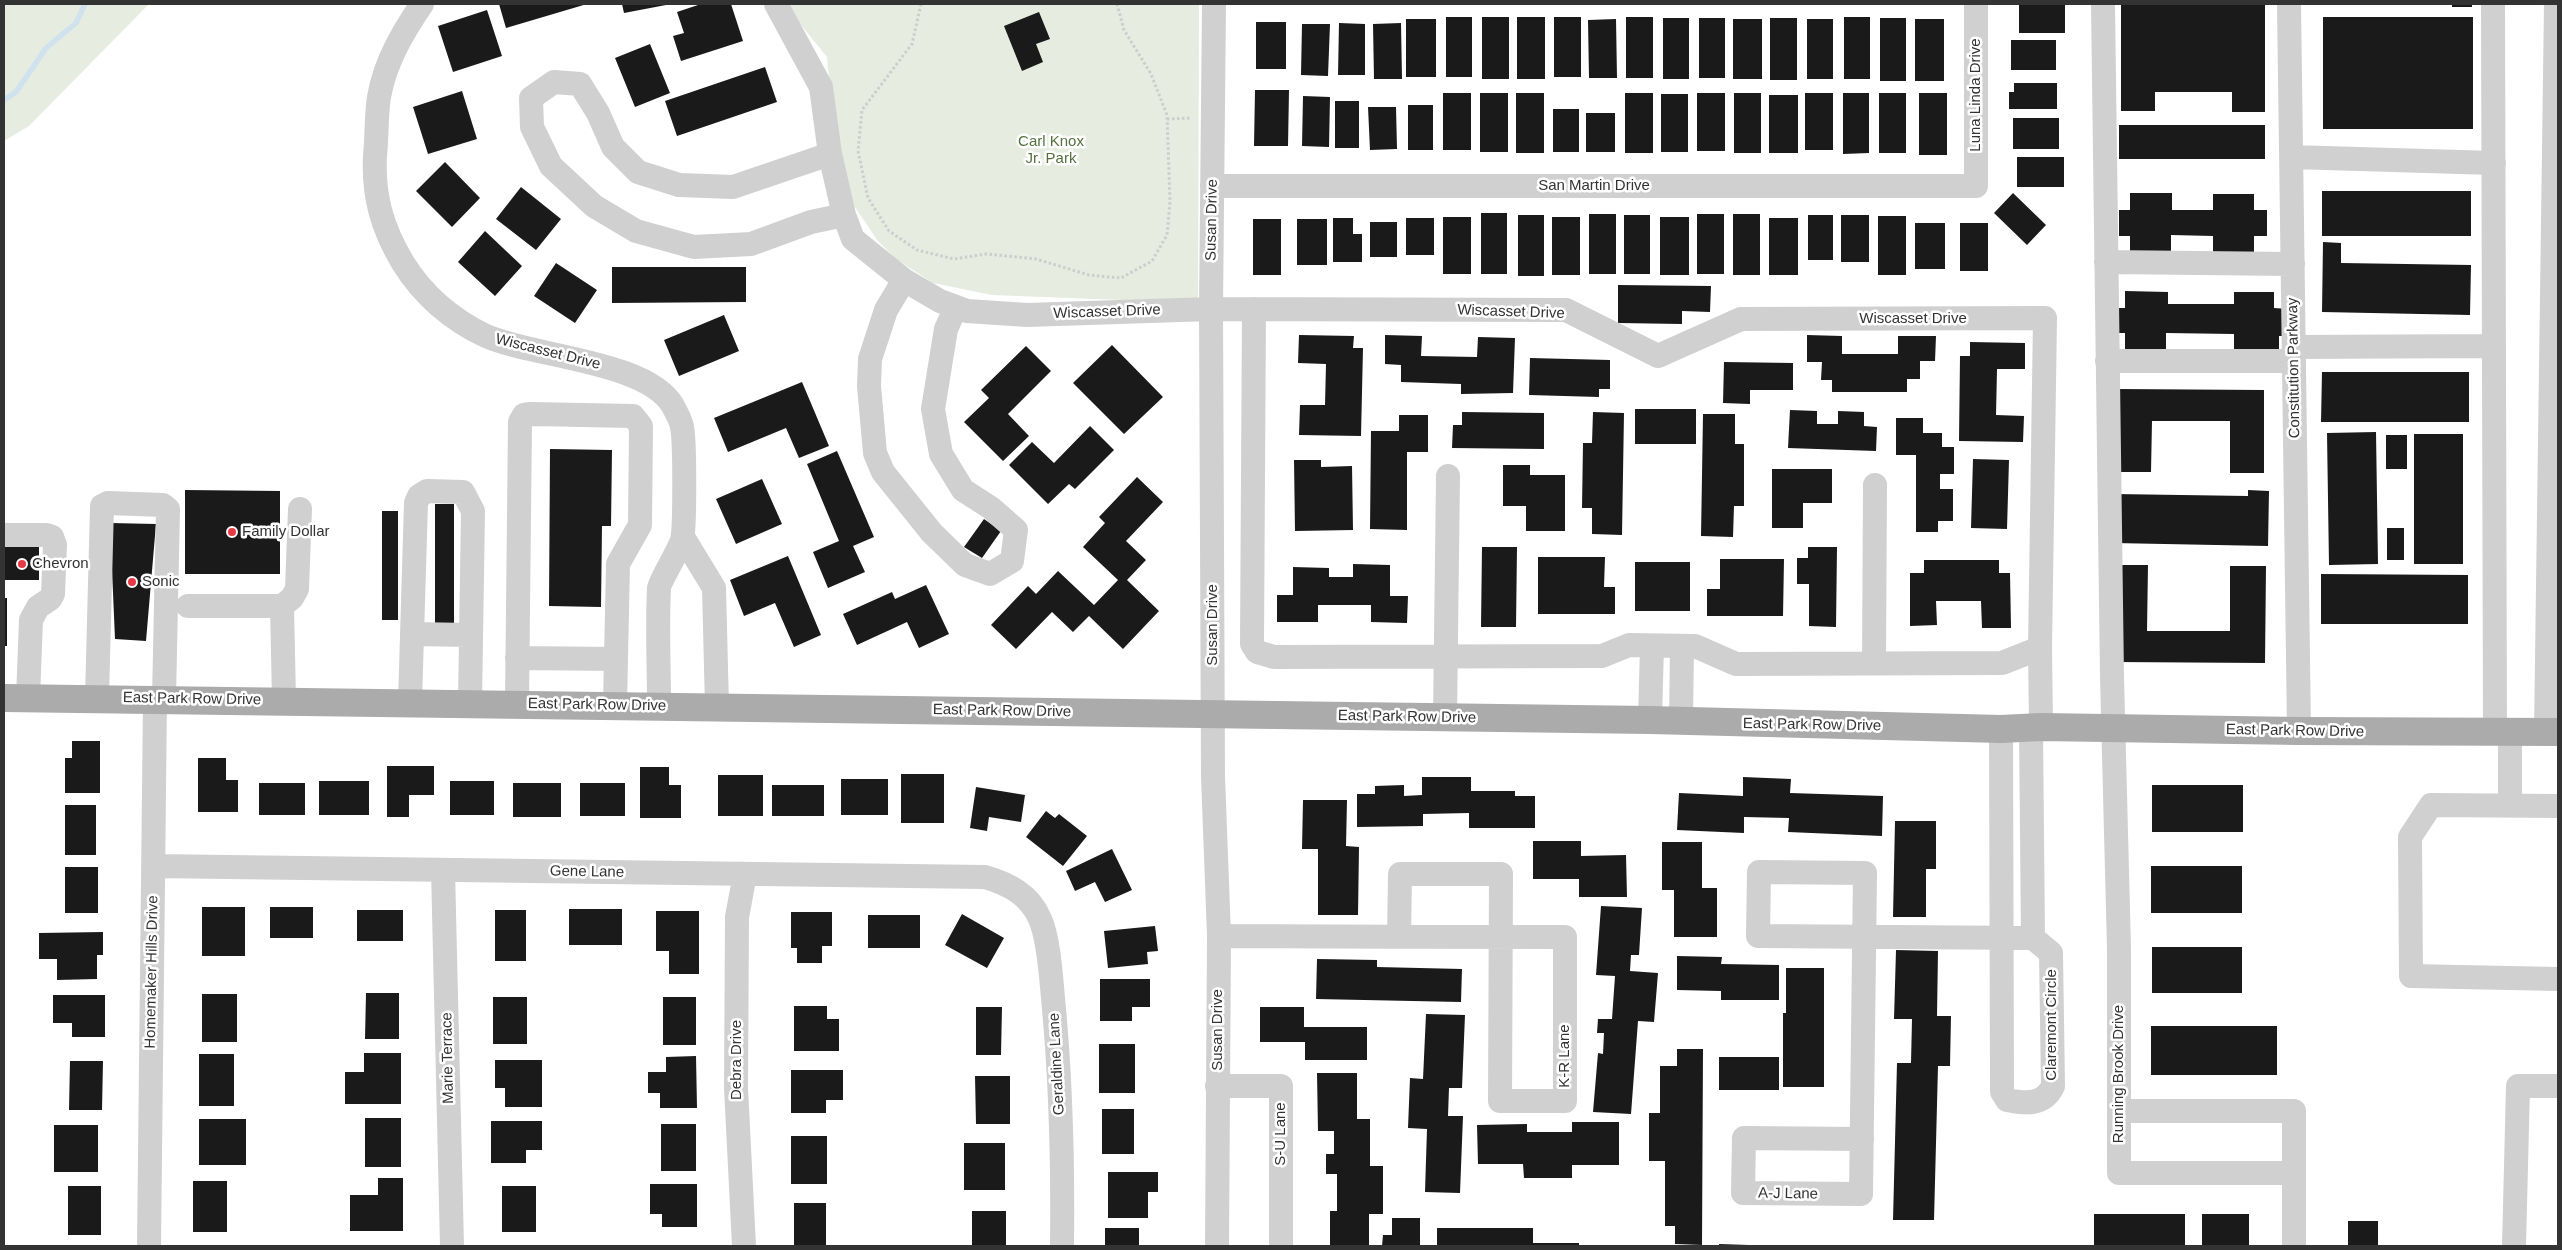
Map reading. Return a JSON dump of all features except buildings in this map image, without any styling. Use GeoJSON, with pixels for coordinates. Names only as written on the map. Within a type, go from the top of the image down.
{"type":"FeatureCollection","features":[{"type":"Feature","properties":{"kind":"main road","name":"East Park Row Drive"},"geometry":{"type":"LineString","coordinates":[[16,698],[284,700],[1650,720],[2000,729],[2036,727],[2552,732]]}},
{"type":"Feature","properties":{"kind":"street","name":"Wiscasset Drive"},"geometry":{"type":"LineString","coordinates":[[422,4],[405,29],[389,60],[379,96],[374,181],[379,212],[392,244],[412,277],[438,304],[460,323],[488,337],[534,352],[603,366],[647,382],[671,404],[682,426],[683,537],[672,566],[659,585],[659,706]]}},
{"type":"Feature","properties":{"kind":"street","name":"Wiscasset Drive"},"geometry":{"type":"LineString","coordinates":[[776,4],[821,87],[830,154],[844,215],[853,239],[904,280],[940,301],[968,310],[1027,316],[1211,308],[1566,310],[1658,356],[1741,319],[2045,318],[2040,648],[2036,727]]}},
{"type":"Feature","properties":{"kind":"street","name":"Susan Drive"},"geometry":{"type":"LineString","coordinates":[[1214,4],[1211,308],[1215,855],[1219,936],[1217,1246]]}},
{"type":"Feature","properties":{"kind":"street","name":"Luna Linda Drive"},"geometry":{"type":"LineString","coordinates":[[1976,4],[1976,186]]}},
{"type":"Feature","properties":{"kind":"street"},"geometry":{"type":"LineString","coordinates":[[2103,4],[2113,728]]}},
{"type":"Feature","properties":{"kind":"street","name":"Constitution Parkway"},"geometry":{"type":"LineString","coordinates":[[2290,4],[2299,731]]}},
{"type":"Feature","properties":{"kind":"street"},"geometry":{"type":"LineString","coordinates":[[2493,4],[2494,346],[2503,732],[2510,805]]}},
{"type":"Feature","properties":{"kind":"street"},"geometry":{"type":"LineString","coordinates":[[2552,732],[2556,4]]}},
{"type":"Feature","properties":{"kind":"street"},"geometry":{"type":"LineString","coordinates":[[830,154],[733,187],[679,185],[638,172],[625,159],[613,146],[598,113],[580,84],[554,82],[530,98],[532,128],[551,166],[594,206],[636,231],[694,247],[751,244],[811,222],[844,215]]}},
{"type":"Feature","properties":{"kind":"street"},"geometry":{"type":"LineString","coordinates":[[2291,157],[2494,163]]}},
{"type":"Feature","properties":{"kind":"street","name":"San Martin Drive"},"geometry":{"type":"LineString","coordinates":[[1212,186],[1976,186]]}},
{"type":"Feature","properties":{"kind":"street"},"geometry":{"type":"LineString","coordinates":[[2106,262],[2293,264]]}},
{"type":"Feature","properties":{"kind":"street"},"geometry":{"type":"LineString","coordinates":[[904,280],[886,310],[870,359],[875,453],[883,472],[932,533],[965,565],[990,574],[1012,561],[1016,530],[990,508],[963,490],[941,454],[933,409],[946,329],[956,306]]}},
{"type":"Feature","properties":{"kind":"street"},"geometry":{"type":"LineString","coordinates":[[1248,309],[1252,644],[1258,652],[1274,657],[1446,658],[1602,656],[1629,645],[1695,646],[1736,664],[1874,664],[2002,663],[2040,648]]}},
{"type":"Feature","properties":{"kind":"street"},"geometry":{"type":"LineString","coordinates":[[2107,361],[2494,346]]}},
{"type":"Feature","properties":{"kind":"street"},"geometry":{"type":"LineString","coordinates":[[517,704],[520,422],[524,415],[531,414],[634,416],[641,426],[640,525],[618,564],[615,705]]}},
{"type":"Feature","properties":{"kind":"street"},"geometry":{"type":"LineString","coordinates":[[1445,718],[1448,476]]}},
{"type":"Feature","properties":{"kind":"street"},"geometry":{"type":"LineString","coordinates":[[1874,664],[1875,485]]}},
{"type":"Feature","properties":{"kind":"street"},"geometry":{"type":"LineString","coordinates":[[410,702],[416,504],[419,496],[427,491],[463,492],[473,511],[470,703]]}},
{"type":"Feature","properties":{"kind":"street","name":"Homemaker Hills Drive"},"geometry":{"type":"LineString","coordinates":[[97,698],[102,506],[108,503],[163,505],[168,509],[153,866],[149,1246]]}},
{"type":"Feature","properties":{"kind":"street"},"geometry":{"type":"LineString","coordinates":[[188,606],[282,606],[292,598],[297,589],[300,509]]}},
{"type":"Feature","properties":{"kind":"street"},"geometry":{"type":"LineString","coordinates":[[4,535],[46,535],[52,537],[55,545],[53,594],[50,599],[38,608],[31,620],[16,698]]}},
{"type":"Feature","properties":{"kind":"street"},"geometry":{"type":"LineString","coordinates":[[683,537],[714,588],[717,707]]}},
{"type":"Feature","properties":{"kind":"street"},"geometry":{"type":"LineString","coordinates":[[282,606],[284,700]]}},
{"type":"Feature","properties":{"kind":"street"},"geometry":{"type":"LineString","coordinates":[[412,634],[471,635]]}},
{"type":"Feature","properties":{"kind":"street"},"geometry":{"type":"LineString","coordinates":[[1650,720],[1652,646]]}},
{"type":"Feature","properties":{"kind":"street"},"geometry":{"type":"LineString","coordinates":[[1681,721],[1682,646]]}},
{"type":"Feature","properties":{"kind":"street"},"geometry":{"type":"LineString","coordinates":[[517,658],[616,658]]}},
{"type":"Feature","properties":{"kind":"street"},"geometry":{"type":"LineString","coordinates":[[2000,729],[2000,939],[2032,938],[2036,727]]}},
{"type":"Feature","properties":{"kind":"street","name":"Running Brook Drive"},"geometry":{"type":"LineString","coordinates":[[2113,728],[2119,949],[2119,1173],[2294,1173]]}},
{"type":"Feature","properties":{"kind":"street"},"geometry":{"type":"LineString","coordinates":[[2558,806],[2431,805],[2410,837],[2411,976],[2558,979]]}},
{"type":"Feature","properties":{"kind":"street","name":"Gene Lane"},"geometry":{"type":"LineString","coordinates":[[153,866],[985,878],[1007,883],[1018,892]]}},
{"type":"Feature","properties":{"kind":"street","name":"Marie Terrace"},"geometry":{"type":"LineString","coordinates":[[443,870],[452,1246]]}},
{"type":"Feature","properties":{"kind":"street","name":"A-J Lane"},"geometry":{"type":"LineString","coordinates":[[1862,1139],[1744,1138],[1743,1193],[1861,1194],[1862,1139],[1864,937],[1865,873],[1759,872],[1758,936],[1864,937],[2000,939]]}},
{"type":"Feature","properties":{"kind":"street","name":"Debra Drive"},"geometry":{"type":"LineString","coordinates":[[744,874],[737,917],[736,1069],[744,1246]]}},
{"type":"Feature","properties":{"kind":"street"},"geometry":{"type":"LineString","coordinates":[[1399,937],[1400,874],[1501,874],[1501,937]]}},
{"type":"Feature","properties":{"kind":"street","name":"Geraldine Lane"},"geometry":{"type":"LineString","coordinates":[[1018,892],[1026,898],[1041,920],[1050,966],[1059,1060],[1062,1246]]}},
{"type":"Feature","properties":{"kind":"street","name":"K-R Lane"},"geometry":{"type":"LineString","coordinates":[[1219,936],[1565,937],[1565,1101],[1500,1101],[1501,937]]}},
{"type":"Feature","properties":{"kind":"street","name":"Claremont Circle"},"geometry":{"type":"LineString","coordinates":[[2000,939],[2002,1092],[2007,1100],[2021,1103],[2037,1102],[2049,1095],[2053,1086],[2052,953],[2032,938]]}},
{"type":"Feature","properties":{"kind":"street","name":"S-U Lane"},"geometry":{"type":"LineString","coordinates":[[1217,1086],[1281,1086],[1281,1246]]}},
{"type":"Feature","properties":{"kind":"street"},"geometry":{"type":"LineString","coordinates":[[2514,1246],[2518,1086],[2558,1086]]}},
{"type":"Feature","properties":{"kind":"street"},"geometry":{"type":"LineString","coordinates":[[2119,1110],[2294,1111],[2294,1246]]}},
{"type":"Feature","properties":{"kind":"path"},"geometry":{"type":"LineString","coordinates":[[921,4],[912,44],[862,110],[858,152],[868,198],[889,230],[917,250],[954,259],[986,254],[1036,259],[1088,275],[1121,278],[1152,262],[1167,235],[1170,202],[1167,115],[1151,74],[1124,30],[1117,4]]}},
{"type":"Feature","properties":{"kind":"green space"},"geometry":{"type":"Polygon","coordinates":[[[4,4],[149,4],[29,126],[4,141],[4,4]]]}},
{"type":"Feature","properties":{"kind":"green space","name":"Carl Knox Jr. Park"},"geometry":{"type":"Polygon","coordinates":[[[784,4],[1199,4],[1198,298],[1147,301],[992,295],[933,283],[896,259],[878,241],[840,185],[827,57],[784,4]]]}},
{"type":"Feature","properties":{"kind":"waterway"},"geometry":{"type":"LineString","coordinates":[[4,100],[16,92],[46,48],[76,23],[85,4]]}},
{"type":"Feature","properties":{"kind":"place","name":"Family Dollar"},"geometry":{"type":"Point","coordinates":[232,532]}},
{"type":"Feature","properties":{"kind":"place","name":"Chevron"},"geometry":{"type":"Point","coordinates":[22,564]}},
{"type":"Feature","properties":{"kind":"place","name":"Sonic"},"geometry":{"type":"Point","coordinates":[132,582]}}]}
